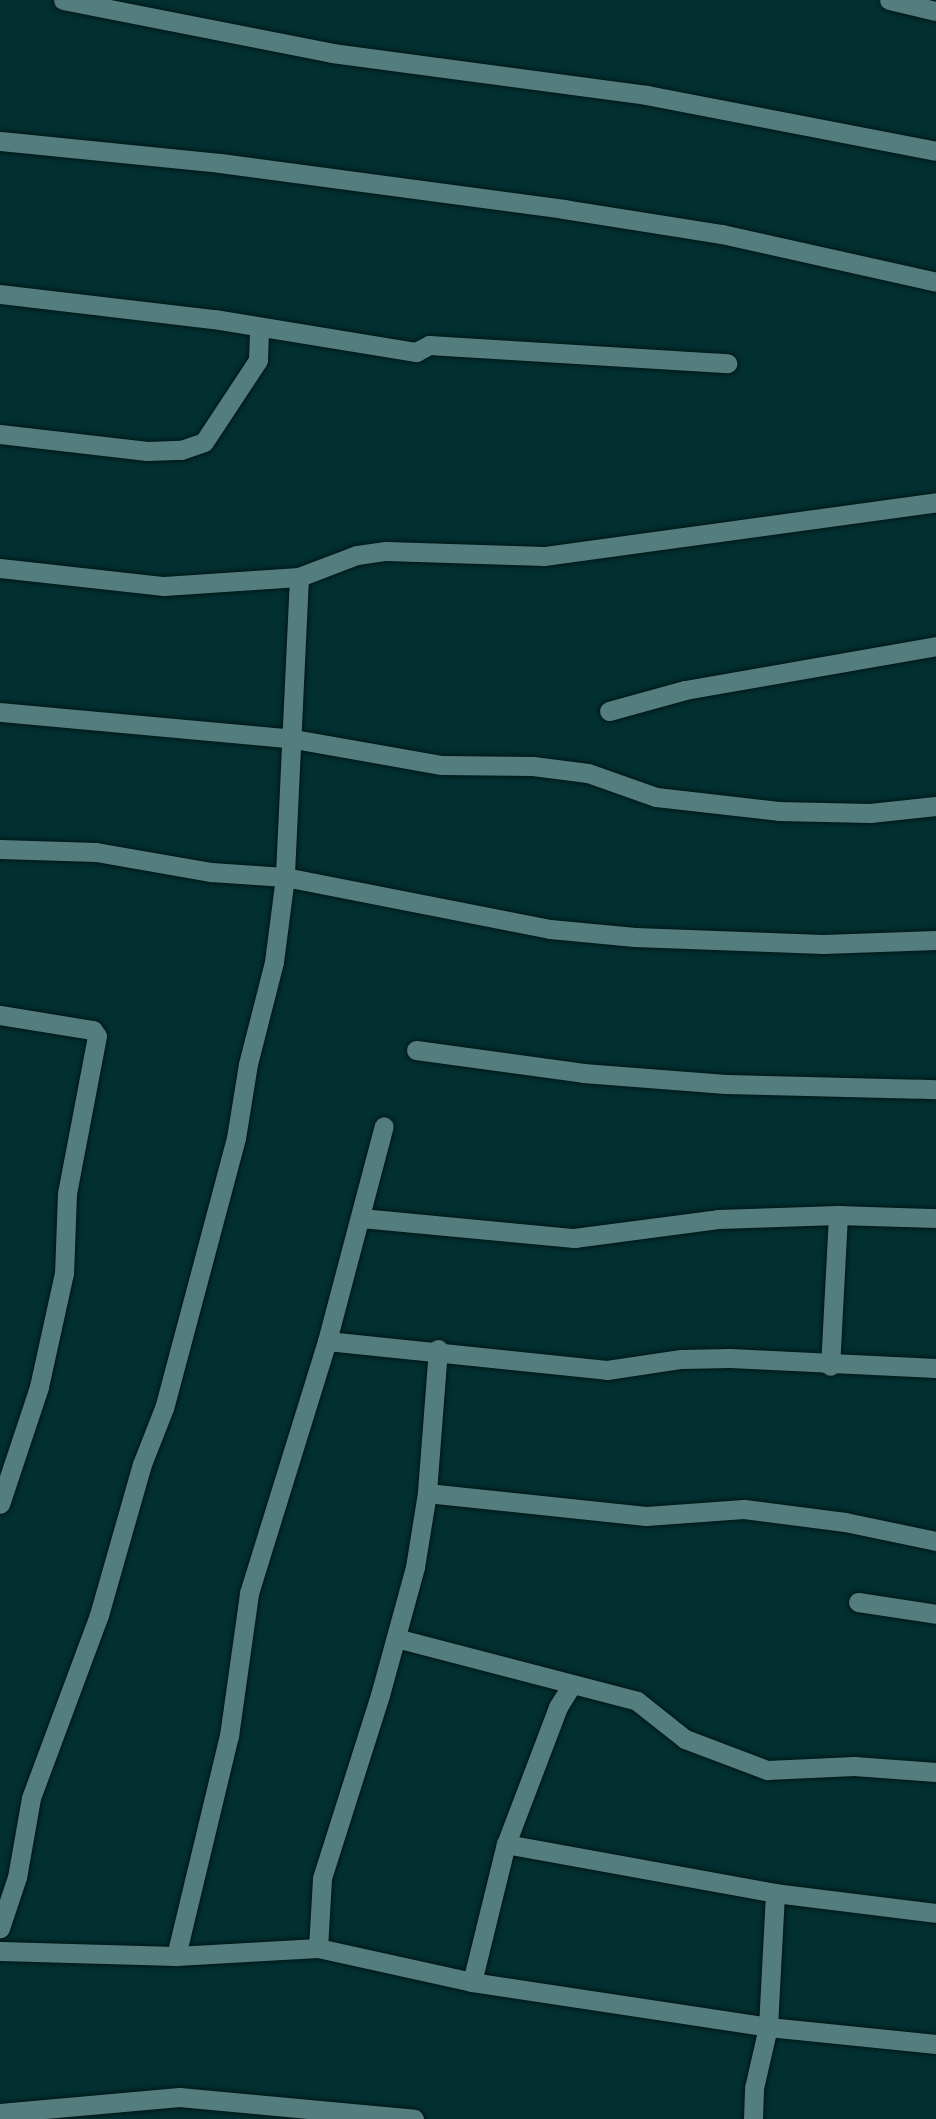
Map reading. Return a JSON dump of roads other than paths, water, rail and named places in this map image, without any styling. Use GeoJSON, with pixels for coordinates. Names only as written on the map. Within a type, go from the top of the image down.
{"type":"FeatureCollection","features":[{"type":"Feature","properties":{"kind":"street"},"geometry":{"type":"LineString","coordinates":[[63,0],[332,53],[646,95],[936,151]]}},
{"type":"Feature","properties":{"kind":"street"},"geometry":{"type":"LineString","coordinates":[[889,0],[936,11]]}},
{"type":"Feature","properties":{"kind":"street"},"geometry":{"type":"LineString","coordinates":[[0,141],[220,163],[564,209],[722,234],[936,282]]}},
{"type":"Feature","properties":{"kind":"street"},"geometry":{"type":"LineString","coordinates":[[0,294],[259,327],[416,352],[429,345],[727,363]]}},
{"type":"Feature","properties":{"kind":"street"},"geometry":{"type":"LineString","coordinates":[[0,435],[147,452],[181,450],[204,442],[258,360],[259,327]]}},
{"type":"Feature","properties":{"kind":"street"},"geometry":{"type":"LineString","coordinates":[[0,568],[164,586],[299,577],[357,555],[386,551],[544,556],[936,502]]}},
{"type":"Feature","properties":{"kind":"street"},"geometry":{"type":"LineString","coordinates":[[0,1928],[17,1877],[31,1798],[99,1615],[218,1218],[274,962],[285,877],[294,739],[299,577]]}},
{"type":"Feature","properties":{"kind":"street"},"geometry":{"type":"LineString","coordinates":[[608,711],[675,692],[936,646]]}},
{"type":"Feature","properties":{"kind":"street"},"geometry":{"type":"LineString","coordinates":[[0,712],[294,739],[442,765],[533,766],[588,773],[656,797],[778,811],[870,813],[936,806]]}},
{"type":"Feature","properties":{"kind":"street"},"geometry":{"type":"LineString","coordinates":[[0,849],[110,854],[211,872],[285,877],[550,929],[635,937],[823,944],[936,940]]}},
{"type":"Feature","properties":{"kind":"street"},"geometry":{"type":"LineString","coordinates":[[0,1015],[93,1030],[97,1043],[67,1192],[64,1273],[39,1387],[0,1504]]}},
{"type":"Feature","properties":{"kind":"street"},"geometry":{"type":"LineString","coordinates":[[416,1050],[583,1073],[726,1084],[936,1088]]}},
{"type":"Feature","properties":{"kind":"street"},"geometry":{"type":"LineString","coordinates":[[176,1956],[229,1736],[249,1593],[327,1341],[384,1126]]}},
{"type":"Feature","properties":{"kind":"street"},"geometry":{"type":"LineString","coordinates":[[361,1218],[574,1238],[718,1219],[838,1216],[936,1218]]}},
{"type":"Feature","properties":{"kind":"street"},"geometry":{"type":"LineString","coordinates":[[830,1366],[838,1216]]}},
{"type":"Feature","properties":{"kind":"street"},"geometry":{"type":"LineString","coordinates":[[327,1341],[438,1349],[607,1370],[681,1359],[801,1360],[830,1366],[936,1368]]}},
{"type":"Feature","properties":{"kind":"street"},"geometry":{"type":"LineString","coordinates":[[318,1948],[322,1878],[396,1638],[415,1567],[427,1493],[438,1349]]}},
{"type":"Feature","properties":{"kind":"street"},"geometry":{"type":"LineString","coordinates":[[427,1493],[646,1516],[744,1509],[845,1522],[936,1541]]}},
{"type":"Feature","properties":{"kind":"street"},"geometry":{"type":"LineString","coordinates":[[858,1602],[936,1614]]}},
{"type":"Feature","properties":{"kind":"street"},"geometry":{"type":"LineString","coordinates":[[396,1638],[571,1686],[637,1701],[685,1740],[767,1770],[854,1766],[936,1772]]}},
{"type":"Feature","properties":{"kind":"street"},"geometry":{"type":"LineString","coordinates":[[472,1982],[506,1844],[558,1707],[571,1686]]}},
{"type":"Feature","properties":{"kind":"street"},"geometry":{"type":"LineString","coordinates":[[506,1844],[775,1892],[936,1913]]}},
{"type":"Feature","properties":{"kind":"street"},"geometry":{"type":"LineString","coordinates":[[753,2119],[754,2088],[768,2027],[775,1892]]}},
{"type":"Feature","properties":{"kind":"street"},"geometry":{"type":"LineString","coordinates":[[0,1951],[176,1956],[318,1948],[472,1982],[768,2027],[936,2044]]}},
{"type":"Feature","properties":{"kind":"street"},"geometry":{"type":"LineString","coordinates":[[0,2113],[179,2098],[414,2119]]}}]}
